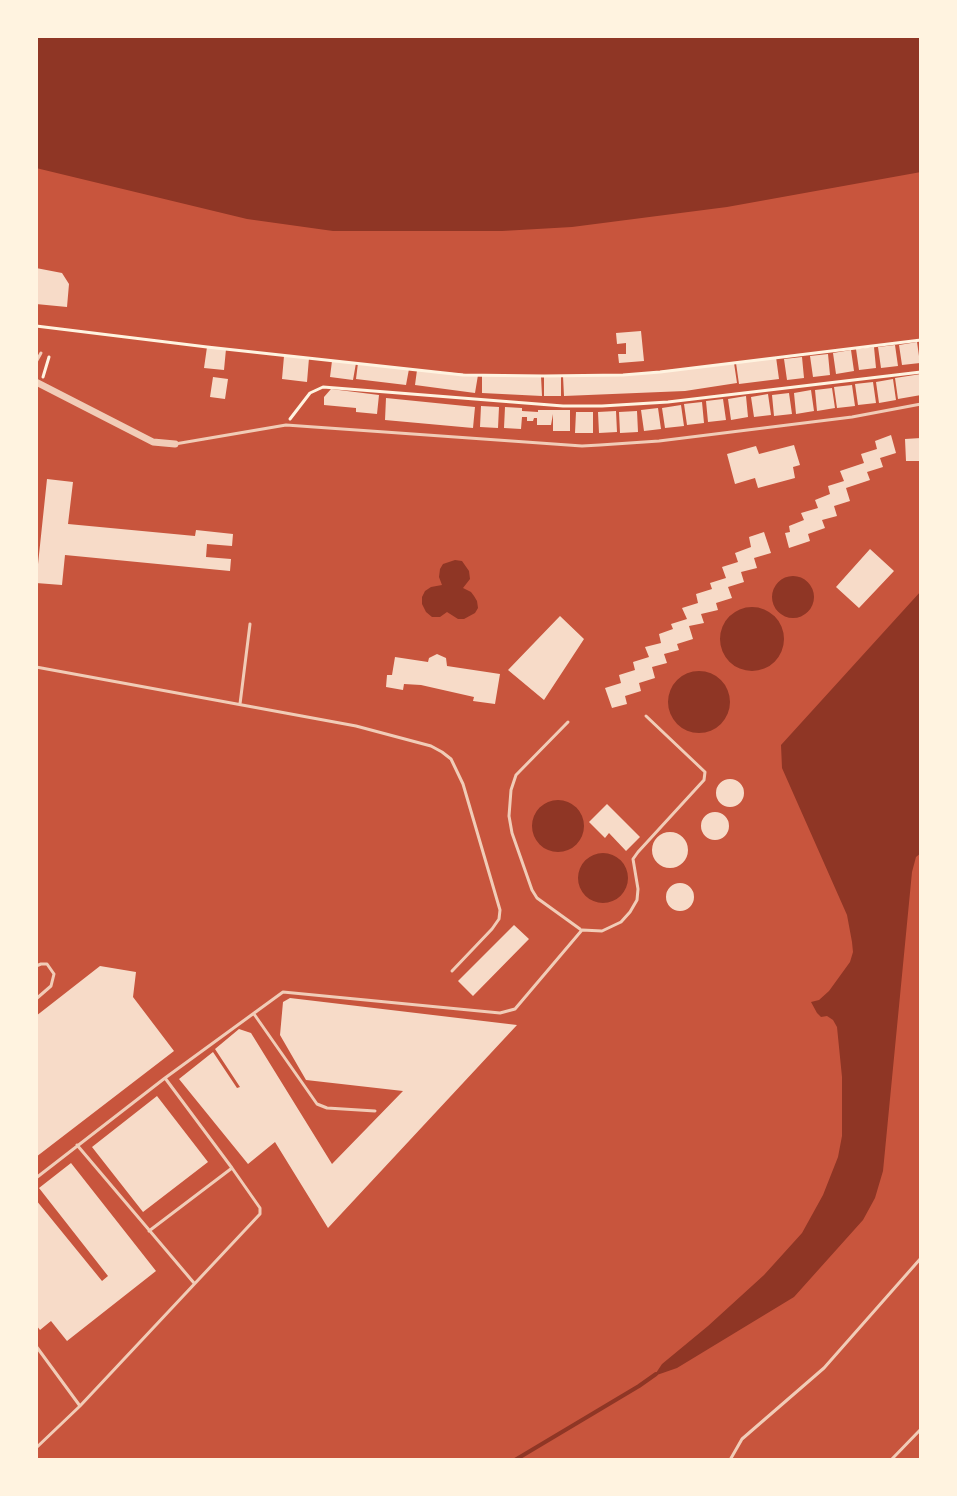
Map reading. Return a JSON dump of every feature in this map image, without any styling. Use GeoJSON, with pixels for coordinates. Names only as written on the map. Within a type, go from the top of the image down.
{"type":"FeatureCollection","features":[{"type":"Feature","properties":{"kind":"street"},"geometry":{"type":"LineString","coordinates":[[38,383],[153,442],[175,444]]}},
{"type":"Feature","properties":{"kind":"lane"},"geometry":{"type":"LineString","coordinates":[[36,362],[41,353]]}},
{"type":"Feature","properties":{"kind":"lane"},"geometry":{"type":"LineString","coordinates":[[175,444],[286,425],[582,446],[659,441],[852,417],[921,404]]}},
{"type":"Feature","properties":{"kind":"lane"},"geometry":{"type":"LineString","coordinates":[[240,704],[250,624]]}},
{"type":"Feature","properties":{"kind":"lane"},"geometry":{"type":"LineString","coordinates":[[36,667],[356,726],[431,746],[451,759],[463,784],[500,910],[499,919],[492,929],[452,971]]}},
{"type":"Feature","properties":{"kind":"lane"},"geometry":{"type":"LineString","coordinates":[[568,722],[516,775],[511,790],[509,816],[512,833],[537,898],[582,930],[602,931],[621,922],[637,900],[633,859],[705,778],[705,772],[646,716]]}},
{"type":"Feature","properties":{"kind":"lane"},"geometry":{"type":"LineString","coordinates":[[36,1178],[279,995],[289,991],[507,1012],[521,1003],[582,930]]}},
{"type":"Feature","properties":{"kind":"lane"},"geometry":{"type":"LineString","coordinates":[[36,966],[47,964],[54,974],[51,986],[36,999]]}},
{"type":"Feature","properties":{"kind":"lane"},"geometry":{"type":"LineString","coordinates":[[254,1014],[317,1104],[327,1108],[375,1111]]}},
{"type":"Feature","properties":{"kind":"lane"},"geometry":{"type":"LineString","coordinates":[[36,1448],[80,1406],[260,1214],[260,1208],[165,1078]]}},
{"type":"Feature","properties":{"kind":"lane"},"geometry":{"type":"LineString","coordinates":[[77,1145],[194,1284]]}},
{"type":"Feature","properties":{"kind":"lane"},"geometry":{"type":"LineString","coordinates":[[149,1231],[232,1168]]}},
{"type":"Feature","properties":{"kind":"lane"},"geometry":{"type":"LineString","coordinates":[[730,1460],[742,1439],[824,1368],[921,1258]]}},
{"type":"Feature","properties":{"kind":"lane"},"geometry":{"type":"LineString","coordinates":[[36,1346],[80,1406]]}},
{"type":"Feature","properties":{"kind":"lane"},"geometry":{"type":"LineString","coordinates":[[891,1460],[921,1429]]}},
{"type":"Feature","properties":{"kind":"path"},"geometry":{"type":"LineString","coordinates":[[36,326],[463,375],[561,377],[660,372],[921,340]]}},
{"type":"Feature","properties":{"kind":"path"},"geometry":{"type":"LineString","coordinates":[[38,383],[50,353]]}},
{"type":"Feature","properties":{"kind":"path"},"geometry":{"type":"LineString","coordinates":[[286,425],[310,393],[323,387],[563,406],[602,406],[668,402],[921,372]]}},
{"type":"Feature","properties":{"kind":"shaded area"},"geometry":{"type":"Polygon","coordinates":[[[36,36],[921,36],[921,172],[727,207],[572,227],[502,231],[333,231],[247,219],[36,168],[36,36]]]}},
{"type":"Feature","properties":{"kind":"shaded area"},"geometry":{"type":"Polygon","coordinates":[[[462,561],[469,571],[470,579],[463,588],[474,596],[478,608],[464,619],[447,612],[440,617],[432,617],[422,604],[422,597],[431,587],[442,585],[440,569],[443,564],[462,561]]]}},
{"type":"Feature","properties":{"kind":"shaded area"},"geometry":{"type":"Polygon","coordinates":[[[793,576],[808,582],[814,597],[808,612],[793,618],[778,612],[772,597],[778,582],[793,576]]]}},
{"type":"Feature","properties":{"kind":"shaded area"},"geometry":{"type":"Polygon","coordinates":[[[921,591],[921,853],[916,857],[912,872],[883,1171],[875,1198],[863,1220],[794,1297],[677,1368],[654,1376],[662,1364],[764,1275],[802,1233],[823,1195],[838,1157],[842,1136],[842,1077],[837,1027],[827,1016],[821,1017],[811,1002],[819,1000],[829,991],[850,962],[852,942],[847,915],[782,768],[781,745],[921,591]]]}},
{"type":"Feature","properties":{"kind":"shaded area"},"geometry":{"type":"Polygon","coordinates":[[[746,607],[758,607],[775,616],[782,627],[782,651],[775,662],[758,671],[746,671],[734,666],[725,657],[720,645],[720,633],[725,621],[734,612],[746,607]]]}},
{"type":"Feature","properties":{"kind":"shaded area"},"geometry":{"type":"Polygon","coordinates":[[[693,671],[705,671],[721,680],[728,690],[728,714],[721,724],[705,733],[693,733],[673,719],[668,708],[668,696],[682,676],[693,671]]]}},
{"type":"Feature","properties":{"kind":"shaded area"},"geometry":{"type":"Polygon","coordinates":[[[558,800],[576,808],[584,826],[576,844],[558,852],[540,844],[532,826],[540,808],[558,800]]]}},
{"type":"Feature","properties":{"kind":"shaded area"},"geometry":{"type":"Polygon","coordinates":[[[603,853],[620,861],[628,878],[620,895],[603,903],[586,895],[578,878],[586,861],[603,853]]]}},
{"type":"Feature","properties":{"kind":"building"},"geometry":{"type":"Polygon","coordinates":[[[36,268],[62,273],[69,284],[67,307],[36,304],[36,268]]]}},
{"type":"Feature","properties":{"kind":"building"},"geometry":{"type":"Polygon","coordinates":[[[641,331],[644,361],[619,363],[618,354],[626,354],[626,343],[617,344],[616,333],[641,331]]]}},
{"type":"Feature","properties":{"kind":"building"},"geometry":{"type":"Polygon","coordinates":[[[917,342],[920,363],[902,365],[899,345],[917,342]]]}},
{"type":"Feature","properties":{"kind":"building"},"geometry":{"type":"Polygon","coordinates":[[[895,345],[898,366],[881,368],[878,347],[895,345]]]}},
{"type":"Feature","properties":{"kind":"building"},"geometry":{"type":"Polygon","coordinates":[[[207,347],[226,349],[224,370],[204,368],[207,347]]]}},
{"type":"Feature","properties":{"kind":"building"},"geometry":{"type":"Polygon","coordinates":[[[874,347],[876,368],[859,370],[856,349],[874,347]]]}},
{"type":"Feature","properties":{"kind":"building"},"geometry":{"type":"Polygon","coordinates":[[[851,350],[854,371],[836,374],[833,353],[851,350]]]}},
{"type":"Feature","properties":{"kind":"building"},"geometry":{"type":"Polygon","coordinates":[[[828,354],[830,375],[813,377],[810,356],[828,354]]]}},
{"type":"Feature","properties":{"kind":"building"},"geometry":{"type":"Polygon","coordinates":[[[284,356],[309,358],[307,382],[282,379],[284,356]]]}},
{"type":"Feature","properties":{"kind":"building"},"geometry":{"type":"Polygon","coordinates":[[[776,357],[779,379],[739,384],[736,363],[776,357]]]}},
{"type":"Feature","properties":{"kind":"building"},"geometry":{"type":"Polygon","coordinates":[[[802,357],[804,378],[787,380],[784,359],[802,357]]]}},
{"type":"Feature","properties":{"kind":"building"},"geometry":{"type":"Polygon","coordinates":[[[332,361],[356,363],[353,380],[330,377],[332,361]]]}},
{"type":"Feature","properties":{"kind":"building"},"geometry":{"type":"Polygon","coordinates":[[[358,363],[409,369],[406,385],[356,379],[358,363]]]}},
{"type":"Feature","properties":{"kind":"building"},"geometry":{"type":"Polygon","coordinates":[[[734,363],[737,383],[685,391],[564,396],[563,376],[623,375],[734,363]]]}},
{"type":"Feature","properties":{"kind":"building"},"geometry":{"type":"Polygon","coordinates":[[[417,370],[478,375],[475,393],[415,385],[417,370]]]}},
{"type":"Feature","properties":{"kind":"building"},"geometry":{"type":"Polygon","coordinates":[[[921,374],[921,395],[898,399],[895,378],[921,374]]]}},
{"type":"Feature","properties":{"kind":"building"},"geometry":{"type":"Polygon","coordinates":[[[482,375],[541,376],[542,396],[482,393],[482,375]]]}},
{"type":"Feature","properties":{"kind":"building"},"geometry":{"type":"Polygon","coordinates":[[[544,376],[561,377],[561,396],[544,396],[544,376]]]}},
{"type":"Feature","properties":{"kind":"building"},"geometry":{"type":"Polygon","coordinates":[[[213,377],[228,379],[225,399],[210,397],[213,377]]]}},
{"type":"Feature","properties":{"kind":"building"},"geometry":{"type":"Polygon","coordinates":[[[893,379],[896,400],[879,403],[876,382],[893,379]]]}},
{"type":"Feature","properties":{"kind":"building"},"geometry":{"type":"Polygon","coordinates":[[[873,382],[876,403],[858,405],[855,384],[873,382]]]}},
{"type":"Feature","properties":{"kind":"building"},"geometry":{"type":"Polygon","coordinates":[[[852,385],[855,406],[837,408],[834,387],[852,385]]]}},
{"type":"Feature","properties":{"kind":"building"},"geometry":{"type":"Polygon","coordinates":[[[832,388],[835,408],[817,411],[815,390],[832,388]]]}},
{"type":"Feature","properties":{"kind":"building"},"geometry":{"type":"Polygon","coordinates":[[[331,389],[379,395],[377,414],[324,405],[324,397],[331,389]]]}},
{"type":"Feature","properties":{"kind":"building"},"geometry":{"type":"Polygon","coordinates":[[[811,390],[814,411],[796,414],[794,393],[811,390]]]}},
{"type":"Feature","properties":{"kind":"building"},"geometry":{"type":"Polygon","coordinates":[[[789,393],[792,414],[774,416],[772,395],[789,393]]]}},
{"type":"Feature","properties":{"kind":"building"},"geometry":{"type":"Polygon","coordinates":[[[768,394],[771,415],[754,417],[751,397],[768,394]]]}},
{"type":"Feature","properties":{"kind":"building"},"geometry":{"type":"Polygon","coordinates":[[[746,396],[748,417],[731,420],[728,399],[746,396]]]}},
{"type":"Feature","properties":{"kind":"building"},"geometry":{"type":"Polygon","coordinates":[[[386,398],[475,407],[473,428],[385,420],[386,398]]]}},
{"type":"Feature","properties":{"kind":"building"},"geometry":{"type":"Polygon","coordinates":[[[723,399],[726,420],[708,422],[706,401],[723,399]]]}},
{"type":"Feature","properties":{"kind":"building"},"geometry":{"type":"Polygon","coordinates":[[[702,402],[704,423],[687,425],[684,404],[702,402]]]}},
{"type":"Feature","properties":{"kind":"building"},"geometry":{"type":"Polygon","coordinates":[[[681,405],[684,426],[665,428],[662,408],[681,405]]]}},
{"type":"Feature","properties":{"kind":"building"},"geometry":{"type":"Polygon","coordinates":[[[481,406],[499,407],[498,428],[480,427],[481,406]]]}},
{"type":"Feature","properties":{"kind":"building"},"geometry":{"type":"Polygon","coordinates":[[[505,407],[538,412],[570,410],[570,431],[553,431],[553,414],[551,425],[537,425],[537,418],[527,421],[527,417],[522,417],[521,429],[504,428],[505,407]]]}},
{"type":"Feature","properties":{"kind":"building"},"geometry":{"type":"Polygon","coordinates":[[[658,408],[661,429],[644,431],[641,410],[658,408]]]}},
{"type":"Feature","properties":{"kind":"building"},"geometry":{"type":"Polygon","coordinates":[[[616,411],[617,432],[599,433],[598,412],[616,411]]]}},
{"type":"Feature","properties":{"kind":"building"},"geometry":{"type":"Polygon","coordinates":[[[637,411],[638,432],[620,433],[619,412],[637,411]]]}},
{"type":"Feature","properties":{"kind":"building"},"geometry":{"type":"Polygon","coordinates":[[[576,412],[593,412],[593,433],[575,433],[576,412]]]}},
{"type":"Feature","properties":{"kind":"building"},"geometry":{"type":"Polygon","coordinates":[[[891,435],[896,453],[880,458],[883,467],[867,472],[870,480],[846,488],[850,501],[834,506],[837,516],[822,520],[825,528],[808,534],[810,541],[789,548],[785,533],[790,532],[789,526],[804,520],[801,513],[818,508],[815,500],[830,494],[828,486],[844,481],[840,471],[864,463],[861,454],[877,449],[875,441],[891,435]]]}},
{"type":"Feature","properties":{"kind":"building"},"geometry":{"type":"Polygon","coordinates":[[[921,438],[921,461],[906,461],[905,439],[921,438]]]}},
{"type":"Feature","properties":{"kind":"building"},"geometry":{"type":"Polygon","coordinates":[[[794,445],[800,465],[793,467],[795,478],[758,488],[755,478],[735,484],[727,454],[756,446],[759,454],[794,445]]]}},
{"type":"Feature","properties":{"kind":"building"},"geometry":{"type":"Polygon","coordinates":[[[47,479],[73,482],[68,524],[195,536],[196,530],[233,534],[232,546],[207,544],[206,557],[231,559],[230,571],[65,555],[62,585],[36,583],[47,479]]]}},
{"type":"Feature","properties":{"kind":"building"},"geometry":{"type":"Polygon","coordinates":[[[764,532],[771,553],[754,558],[757,568],[741,572],[744,582],[728,587],[732,598],[716,603],[718,610],[701,614],[704,623],[689,626],[693,639],[677,644],[679,650],[664,654],[667,663],[652,667],[655,678],[639,683],[641,691],[625,696],[627,704],[612,708],[605,688],[621,683],[619,675],[635,670],[633,662],[649,657],[645,647],[661,643],[659,634],[673,629],[671,624],[687,619],[682,608],[698,603],[696,594],[712,589],[710,583],[726,578],[722,567],[738,562],[735,553],[751,547],[749,537],[764,532]]]}},
{"type":"Feature","properties":{"kind":"building"},"geometry":{"type":"Polygon","coordinates":[[[870,549],[894,571],[859,608],[836,587],[870,549]]]}},
{"type":"Feature","properties":{"kind":"building"},"geometry":{"type":"Polygon","coordinates":[[[560,616],[584,639],[544,700],[508,670],[560,616]]]}},
{"type":"Feature","properties":{"kind":"building"},"geometry":{"type":"Polygon","coordinates":[[[437,654],[446,658],[447,666],[500,674],[495,704],[473,701],[474,697],[421,685],[404,684],[403,690],[386,687],[387,675],[392,675],[395,657],[428,662],[437,654]]]}},
{"type":"Feature","properties":{"kind":"building"},"geometry":{"type":"Polygon","coordinates":[[[730,779],[740,783],[744,793],[740,803],[730,807],[720,803],[716,793],[720,783],[730,779]]]}},
{"type":"Feature","properties":{"kind":"building"},"geometry":{"type":"Polygon","coordinates":[[[607,804],[640,837],[626,851],[609,833],[605,838],[589,822],[607,804]]]}},
{"type":"Feature","properties":{"kind":"building"},"geometry":{"type":"Polygon","coordinates":[[[715,812],[725,816],[729,826],[725,836],[715,840],[705,836],[701,826],[705,816],[715,812]]]}},
{"type":"Feature","properties":{"kind":"building"},"geometry":{"type":"Polygon","coordinates":[[[670,832],[683,837],[688,850],[683,863],[670,868],[657,863],[652,850],[657,837],[670,832]]]}},
{"type":"Feature","properties":{"kind":"building"},"geometry":{"type":"Polygon","coordinates":[[[680,883],[690,887],[694,897],[690,907],[680,911],[670,907],[666,897],[670,887],[680,883]]]}},
{"type":"Feature","properties":{"kind":"building"},"geometry":{"type":"Polygon","coordinates":[[[514,925],[529,939],[473,996],[458,981],[514,925]]]}},
{"type":"Feature","properties":{"kind":"building"},"geometry":{"type":"Polygon","coordinates":[[[100,966],[136,972],[133,997],[174,1051],[36,1157],[36,1016],[100,966]]]}},
{"type":"Feature","properties":{"kind":"building"},"geometry":{"type":"Polygon","coordinates":[[[290,998],[517,1025],[328,1228],[275,1142],[248,1164],[179,1079],[213,1052],[237,1088],[240,1087],[215,1049],[239,1029],[251,1033],[332,1164],[403,1091],[306,1080],[280,1035],[283,1002],[290,998]]]}},
{"type":"Feature","properties":{"kind":"building"},"geometry":{"type":"Polygon","coordinates":[[[157,1096],[208,1162],[143,1212],[92,1147],[157,1096]]]}},
{"type":"Feature","properties":{"kind":"building"},"geometry":{"type":"Polygon","coordinates":[[[71,1163],[156,1271],[67,1341],[51,1321],[40,1330],[36,1325],[36,1200],[102,1281],[108,1276],[39,1188],[71,1163]]]}},
{"type":"Feature","properties":{"kind":"waterway"},"geometry":{"type":"LineString","coordinates":[[515,1460],[656,1374]]}}]}
